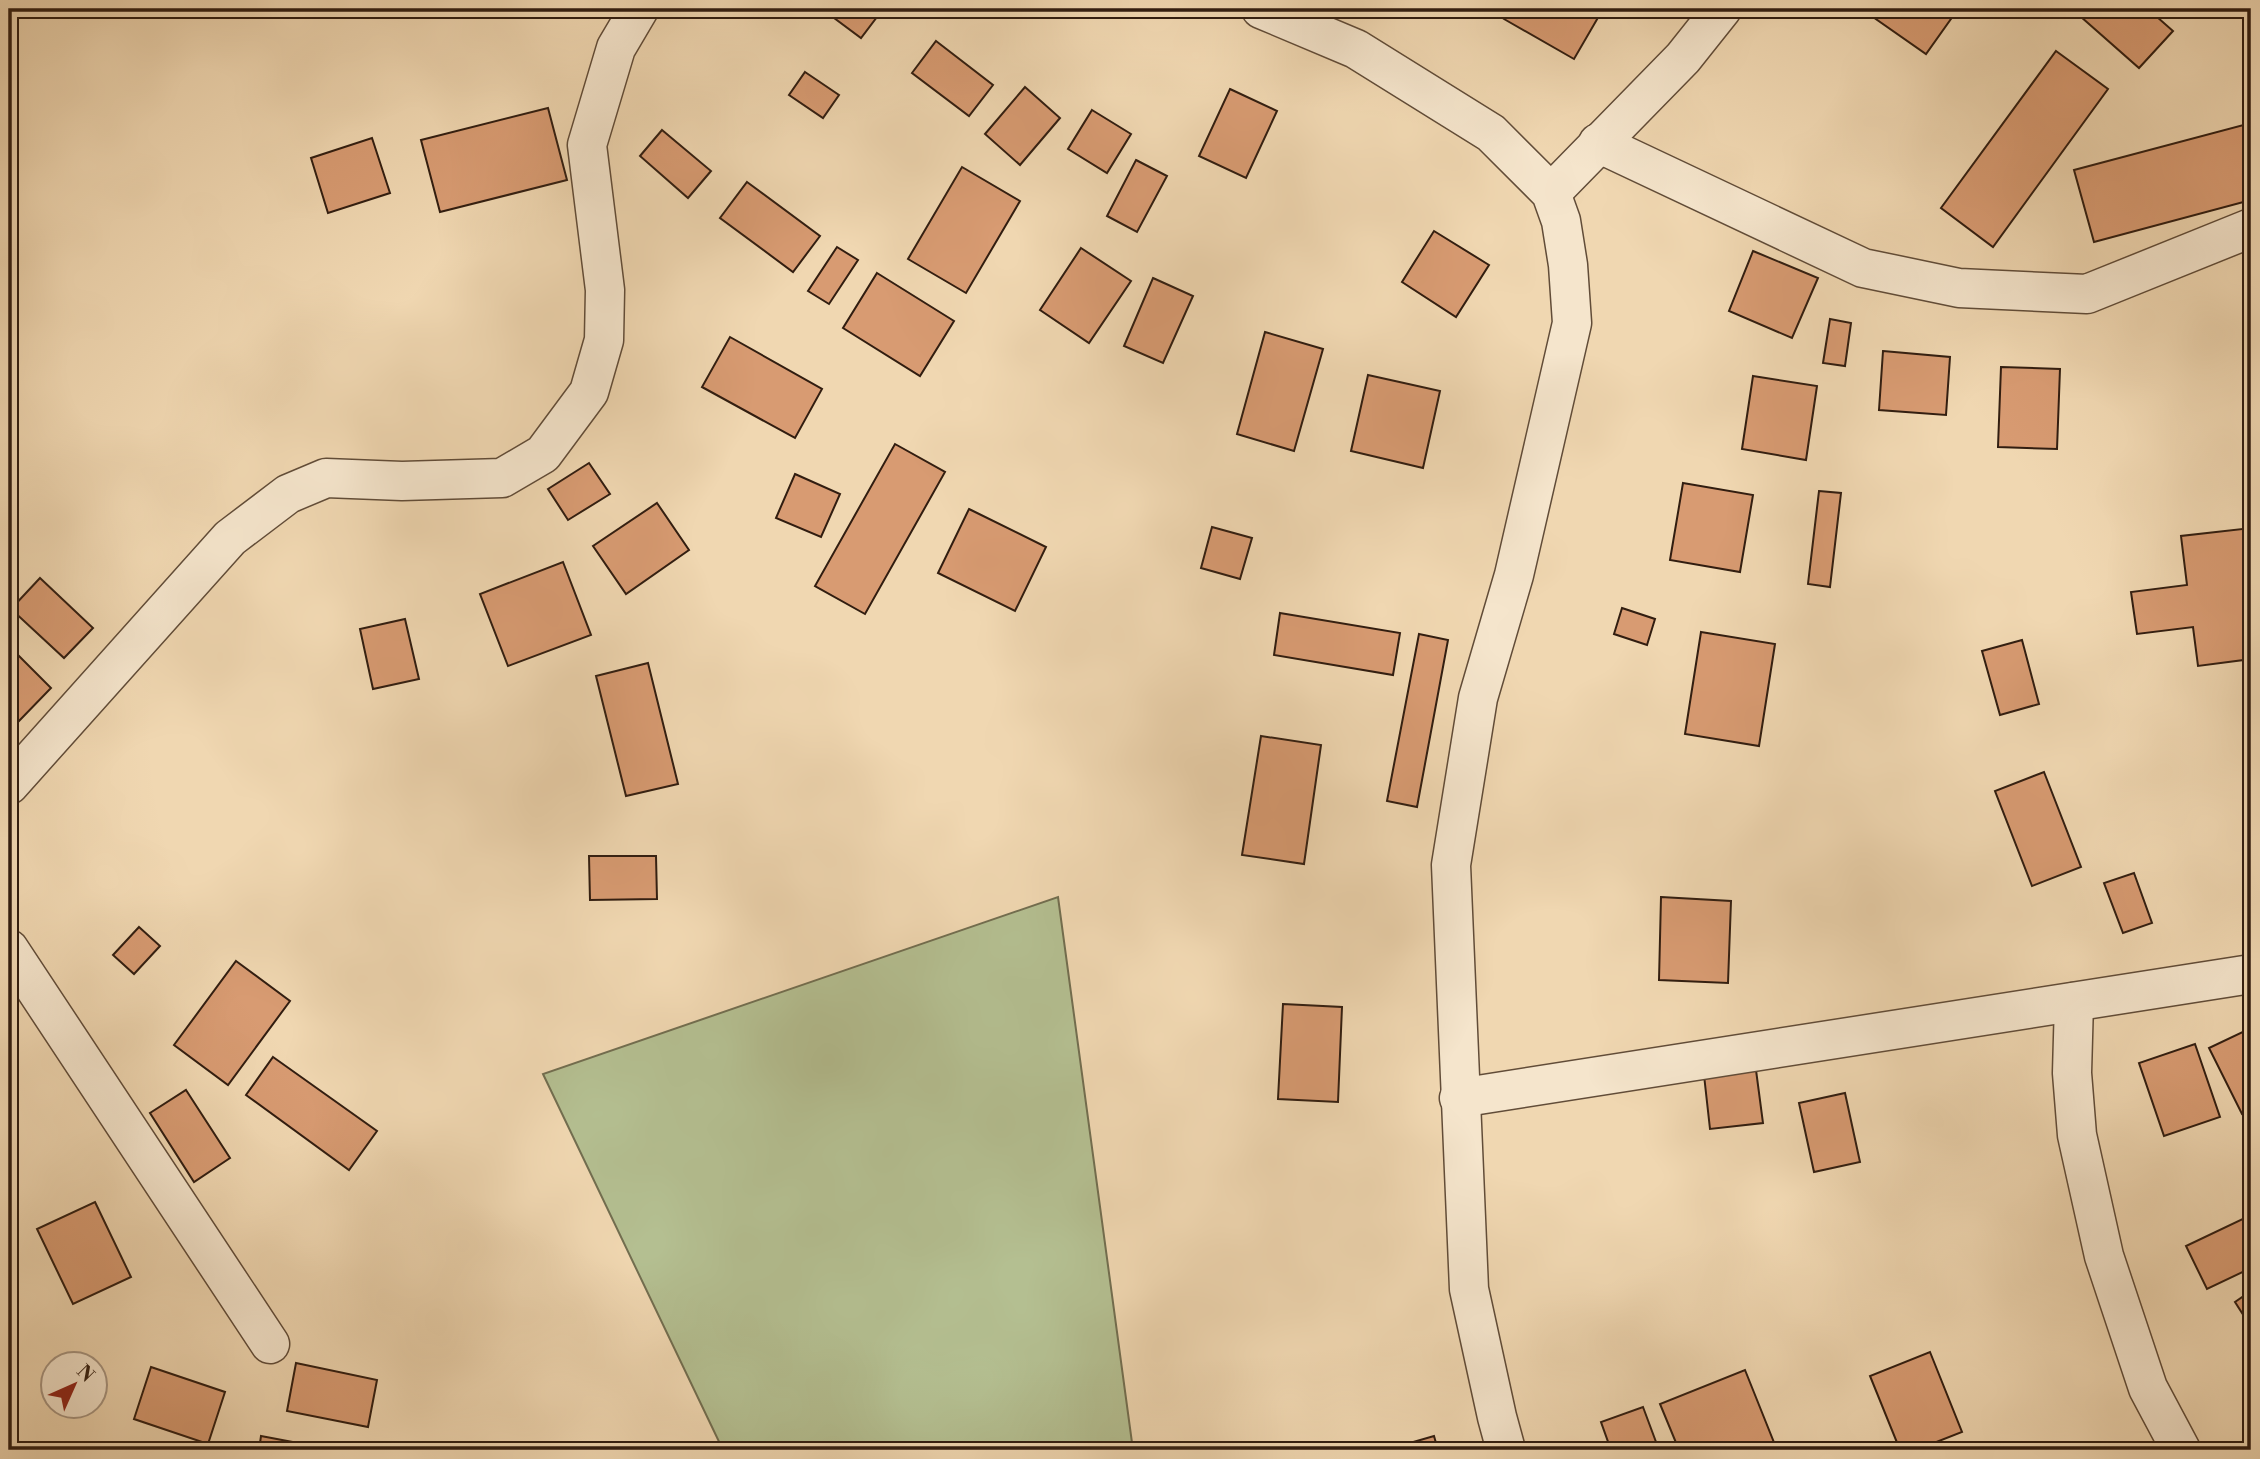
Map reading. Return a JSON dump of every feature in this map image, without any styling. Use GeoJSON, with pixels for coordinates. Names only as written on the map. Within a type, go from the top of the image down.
{"type":"FeatureCollection","features":[{"type":"Feature","properties":{"kind":"street"},"geometry":{"type":"LineString","coordinates":[[9,785],[230,538],[288,494],[326,478],[402,481],[502,478],[543,454],[589,392],[604,340],[605,290],[587,145],[617,48],[639,9]]}},
{"type":"Feature","properties":{"kind":"street"},"geometry":{"type":"LineString","coordinates":[[1261,9],[1356,49],[1491,133],[1551,193],[1561,221],[1573,323],[1514,575],[1478,698],[1451,864],[1469,1289],[1506,1450]]}},
{"type":"Feature","properties":{"kind":"street"},"geometry":{"type":"LineString","coordinates":[[1551,193],[1684,58],[1722,9]]}},
{"type":"Feature","properties":{"kind":"street"},"geometry":{"type":"LineString","coordinates":[[1598,143],[1863,268],[1959,288],[2087,294],[2251,228]]}},
{"type":"Feature","properties":{"kind":"street"},"geometry":{"type":"LineString","coordinates":[[9,949],[270,1344]]}},
{"type":"Feature","properties":{"kind":"street"},"geometry":{"type":"LineString","coordinates":[[1460,1098],[2251,974]]}},
{"type":"Feature","properties":{"kind":"street"},"geometry":{"type":"LineString","coordinates":[[2074,1002],[2072,1073],[2077,1135],[2104,1256],[2148,1388],[2181,1450]]}},
{"type":"Feature","properties":{"kind":"green space"},"geometry":{"type":"Polygon","coordinates":[[[1058,897],[1133,1450],[723,1450],[543,1074],[1058,897]]]}},
{"type":"Feature","properties":{"kind":"building"},"geometry":{"type":"Polygon","coordinates":[[[822,9],[883,9],[861,38],[822,9]]]}},
{"type":"Feature","properties":{"kind":"building"},"geometry":{"type":"Polygon","coordinates":[[[1510,9],[1603,9],[1574,59],[1504,19],[1510,9]]]}},
{"type":"Feature","properties":{"kind":"building"},"geometry":{"type":"Polygon","coordinates":[[[1879,9],[1958,9],[1926,54],[1873,17],[1879,9]]]}},
{"type":"Feature","properties":{"kind":"building"},"geometry":{"type":"Polygon","coordinates":[[[2072,9],[2148,9],[2173,31],[2139,68],[2072,9]]]}},
{"type":"Feature","properties":{"kind":"building"},"geometry":{"type":"Polygon","coordinates":[[[936,41],[993,85],[969,116],[912,73],[936,41]]]}},
{"type":"Feature","properties":{"kind":"building"},"geometry":{"type":"Polygon","coordinates":[[[2056,51],[2108,89],[1993,247],[1941,208],[2056,51]]]}},
{"type":"Feature","properties":{"kind":"building"},"geometry":{"type":"Polygon","coordinates":[[[805,72],[839,95],[823,118],[789,95],[805,72]]]}},
{"type":"Feature","properties":{"kind":"building"},"geometry":{"type":"Polygon","coordinates":[[[1025,87],[1060,118],[1020,165],[985,134],[1025,87]]]}},
{"type":"Feature","properties":{"kind":"building"},"geometry":{"type":"Polygon","coordinates":[[[1230,89],[1277,111],[1246,178],[1199,156],[1230,89]]]}},
{"type":"Feature","properties":{"kind":"building"},"geometry":{"type":"Polygon","coordinates":[[[548,108],[567,180],[440,212],[421,140],[548,108]]]}},
{"type":"Feature","properties":{"kind":"building"},"geometry":{"type":"Polygon","coordinates":[[[1092,110],[1131,134],[1107,173],[1068,149],[1092,110]]]}},
{"type":"Feature","properties":{"kind":"building"},"geometry":{"type":"Polygon","coordinates":[[[2251,123],[2251,200],[2094,242],[2074,170],[2251,123]]]}},
{"type":"Feature","properties":{"kind":"building"},"geometry":{"type":"Polygon","coordinates":[[[662,130],[711,171],[688,198],[640,156],[662,130]]]}},
{"type":"Feature","properties":{"kind":"building"},"geometry":{"type":"Polygon","coordinates":[[[372,138],[390,193],[328,213],[311,158],[372,138]]]}},
{"type":"Feature","properties":{"kind":"building"},"geometry":{"type":"Polygon","coordinates":[[[1136,160],[1167,176],[1137,232],[1107,216],[1136,160]]]}},
{"type":"Feature","properties":{"kind":"building"},"geometry":{"type":"Polygon","coordinates":[[[962,167],[1020,201],[966,293],[908,259],[962,167]]]}},
{"type":"Feature","properties":{"kind":"building"},"geometry":{"type":"Polygon","coordinates":[[[747,182],[820,236],[793,272],[720,218],[747,182]]]}},
{"type":"Feature","properties":{"kind":"building"},"geometry":{"type":"Polygon","coordinates":[[[1434,231],[1489,265],[1456,317],[1402,282],[1434,231]]]}},
{"type":"Feature","properties":{"kind":"building"},"geometry":{"type":"Polygon","coordinates":[[[837,247],[858,260],[829,304],[808,291],[837,247]]]}},
{"type":"Feature","properties":{"kind":"building"},"geometry":{"type":"Polygon","coordinates":[[[1081,248],[1131,281],[1089,343],[1040,310],[1081,248]]]}},
{"type":"Feature","properties":{"kind":"building"},"geometry":{"type":"Polygon","coordinates":[[[1753,251],[1818,278],[1792,338],[1729,311],[1753,251]]]}},
{"type":"Feature","properties":{"kind":"building"},"geometry":{"type":"Polygon","coordinates":[[[877,273],[954,321],[920,376],[843,328],[877,273]]]}},
{"type":"Feature","properties":{"kind":"building"},"geometry":{"type":"Polygon","coordinates":[[[1153,278],[1193,296],[1163,363],[1124,346],[1153,278]]]}},
{"type":"Feature","properties":{"kind":"building"},"geometry":{"type":"Polygon","coordinates":[[[1830,319],[1851,323],[1845,366],[1823,363],[1830,319]]]}},
{"type":"Feature","properties":{"kind":"building"},"geometry":{"type":"Polygon","coordinates":[[[1265,332],[1323,349],[1294,451],[1237,434],[1265,332]]]}},
{"type":"Feature","properties":{"kind":"building"},"geometry":{"type":"Polygon","coordinates":[[[730,337],[822,389],[795,438],[702,387],[730,337]]]}},
{"type":"Feature","properties":{"kind":"building"},"geometry":{"type":"Polygon","coordinates":[[[1883,351],[1950,357],[1946,415],[1879,410],[1883,351]]]}},
{"type":"Feature","properties":{"kind":"building"},"geometry":{"type":"Polygon","coordinates":[[[2001,367],[2060,369],[2057,449],[1998,447],[2001,367]]]}},
{"type":"Feature","properties":{"kind":"building"},"geometry":{"type":"Polygon","coordinates":[[[1368,375],[1440,391],[1423,468],[1351,451],[1368,375]]]}},
{"type":"Feature","properties":{"kind":"building"},"geometry":{"type":"Polygon","coordinates":[[[1753,376],[1817,386],[1806,460],[1742,449],[1753,376]]]}},
{"type":"Feature","properties":{"kind":"building"},"geometry":{"type":"Polygon","coordinates":[[[895,444],[945,472],[865,614],[815,586],[895,444]]]}},
{"type":"Feature","properties":{"kind":"building"},"geometry":{"type":"Polygon","coordinates":[[[589,463],[610,494],[568,520],[548,489],[589,463]]]}},
{"type":"Feature","properties":{"kind":"building"},"geometry":{"type":"Polygon","coordinates":[[[795,474],[840,494],[821,537],[776,518],[795,474]]]}},
{"type":"Feature","properties":{"kind":"building"},"geometry":{"type":"Polygon","coordinates":[[[1683,483],[1753,495],[1740,572],[1670,560],[1683,483]]]}},
{"type":"Feature","properties":{"kind":"building"},"geometry":{"type":"Polygon","coordinates":[[[1819,491],[1841,493],[1830,587],[1808,584],[1819,491]]]}},
{"type":"Feature","properties":{"kind":"building"},"geometry":{"type":"Polygon","coordinates":[[[657,503],[689,550],[626,594],[593,546],[657,503]]]}},
{"type":"Feature","properties":{"kind":"building"},"geometry":{"type":"Polygon","coordinates":[[[969,509],[1046,547],[1015,611],[938,573],[969,509]]]}},
{"type":"Feature","properties":{"kind":"building"},"geometry":{"type":"Polygon","coordinates":[[[1212,527],[1252,538],[1240,579],[1201,568],[1212,527]]]}},
{"type":"Feature","properties":{"kind":"building"},"geometry":{"type":"Polygon","coordinates":[[[2251,528],[2251,659],[2198,666],[2193,627],[2137,634],[2131,592],[2187,585],[2181,536],[2251,528]]]}},
{"type":"Feature","properties":{"kind":"building"},"geometry":{"type":"Polygon","coordinates":[[[563,562],[591,635],[508,666],[480,594],[563,562]]]}},
{"type":"Feature","properties":{"kind":"building"},"geometry":{"type":"Polygon","coordinates":[[[40,578],[93,628],[64,658],[11,609],[40,578]]]}},
{"type":"Feature","properties":{"kind":"building"},"geometry":{"type":"Polygon","coordinates":[[[1622,608],[1655,619],[1647,645],[1614,634],[1622,608]]]}},
{"type":"Feature","properties":{"kind":"building"},"geometry":{"type":"Polygon","coordinates":[[[1280,613],[1400,633],[1393,675],[1274,655],[1280,613]]]}},
{"type":"Feature","properties":{"kind":"building"},"geometry":{"type":"Polygon","coordinates":[[[405,619],[419,679],[373,689],[360,629],[405,619]]]}},
{"type":"Feature","properties":{"kind":"building"},"geometry":{"type":"Polygon","coordinates":[[[1701,632],[1775,644],[1759,746],[1685,734],[1701,632]]]}},
{"type":"Feature","properties":{"kind":"building"},"geometry":{"type":"Polygon","coordinates":[[[1419,634],[1448,640],[1417,807],[1387,801],[1419,634]]]}},
{"type":"Feature","properties":{"kind":"building"},"geometry":{"type":"Polygon","coordinates":[[[2022,640],[2039,704],[2000,715],[1982,651],[2022,640]]]}},
{"type":"Feature","properties":{"kind":"building"},"geometry":{"type":"Polygon","coordinates":[[[9,646],[51,688],[18,722],[9,713],[9,646]]]}},
{"type":"Feature","properties":{"kind":"building"},"geometry":{"type":"Polygon","coordinates":[[[648,663],[678,784],[626,796],[596,676],[648,663]]]}},
{"type":"Feature","properties":{"kind":"building"},"geometry":{"type":"Polygon","coordinates":[[[1261,736],[1321,745],[1304,864],[1242,855],[1261,736]]]}},
{"type":"Feature","properties":{"kind":"building"},"geometry":{"type":"Polygon","coordinates":[[[2044,772],[2081,867],[2032,886],[1995,791],[2044,772]]]}},
{"type":"Feature","properties":{"kind":"building"},"geometry":{"type":"Polygon","coordinates":[[[589,856],[656,856],[657,899],[590,900],[589,856]]]}},
{"type":"Feature","properties":{"kind":"building"},"geometry":{"type":"Polygon","coordinates":[[[2134,873],[2152,923],[2123,933],[2104,883],[2134,873]]]}},
{"type":"Feature","properties":{"kind":"building"},"geometry":{"type":"Polygon","coordinates":[[[1661,897],[1731,901],[1728,983],[1659,980],[1661,897]]]}},
{"type":"Feature","properties":{"kind":"building"},"geometry":{"type":"Polygon","coordinates":[[[139,927],[160,946],[134,974],[113,955],[139,927]]]}},
{"type":"Feature","properties":{"kind":"building"},"geometry":{"type":"Polygon","coordinates":[[[236,961],[290,1001],[228,1085],[174,1045],[236,961]]]}},
{"type":"Feature","properties":{"kind":"building"},"geometry":{"type":"Polygon","coordinates":[[[1283,1004],[1342,1007],[1338,1102],[1278,1099],[1283,1004]]]}},
{"type":"Feature","properties":{"kind":"building"},"geometry":{"type":"Polygon","coordinates":[[[2251,1028],[2251,1110],[2242,1114],[2209,1048],[2251,1028]]]}},
{"type":"Feature","properties":{"kind":"building"},"geometry":{"type":"Polygon","coordinates":[[[2195,1044],[2220,1117],[2164,1136],[2139,1063],[2195,1044]]]}},
{"type":"Feature","properties":{"kind":"building"},"geometry":{"type":"Polygon","coordinates":[[[273,1057],[377,1131],[349,1170],[246,1095],[273,1057]]]}},
{"type":"Feature","properties":{"kind":"building"},"geometry":{"type":"Polygon","coordinates":[[[1756,1070],[1763,1123],[1710,1129],[1704,1075],[1756,1070]]]}},
{"type":"Feature","properties":{"kind":"building"},"geometry":{"type":"Polygon","coordinates":[[[186,1090],[230,1158],[194,1182],[150,1113],[186,1090]]]}},
{"type":"Feature","properties":{"kind":"building"},"geometry":{"type":"Polygon","coordinates":[[[1845,1093],[1860,1162],[1814,1172],[1799,1103],[1845,1093]]]}},
{"type":"Feature","properties":{"kind":"building"},"geometry":{"type":"Polygon","coordinates":[[[95,1202],[131,1277],[73,1304],[37,1229],[95,1202]]]}},
{"type":"Feature","properties":{"kind":"building"},"geometry":{"type":"Polygon","coordinates":[[[2251,1215],[2251,1268],[2207,1289],[2186,1246],[2251,1215]]]}},
{"type":"Feature","properties":{"kind":"building"},"geometry":{"type":"Polygon","coordinates":[[[2251,1291],[2251,1327],[2235,1302],[2251,1291]]]}},
{"type":"Feature","properties":{"kind":"building"},"geometry":{"type":"Polygon","coordinates":[[[1930,1352],[1962,1432],[1916,1450],[1900,1450],[1870,1376],[1930,1352]]]}},
{"type":"Feature","properties":{"kind":"building"},"geometry":{"type":"Polygon","coordinates":[[[296,1363],[377,1380],[368,1427],[287,1411],[296,1363]]]}},
{"type":"Feature","properties":{"kind":"building"},"geometry":{"type":"Polygon","coordinates":[[[151,1367],[225,1392],[208,1444],[134,1419],[151,1367]]]}},
{"type":"Feature","properties":{"kind":"building"},"geometry":{"type":"Polygon","coordinates":[[[1745,1370],[1777,1450],[1679,1450],[1660,1404],[1745,1370]]]}},
{"type":"Feature","properties":{"kind":"building"},"geometry":{"type":"Polygon","coordinates":[[[1643,1407],[1659,1450],[1611,1450],[1601,1422],[1643,1407]]]}},
{"type":"Feature","properties":{"kind":"building"},"geometry":{"type":"Polygon","coordinates":[[[261,1436],[335,1450],[259,1450],[261,1436]]]}},
{"type":"Feature","properties":{"kind":"building"},"geometry":{"type":"Polygon","coordinates":[[[1434,1436],[1438,1450],[1389,1449],[1434,1436]]]}}]}
